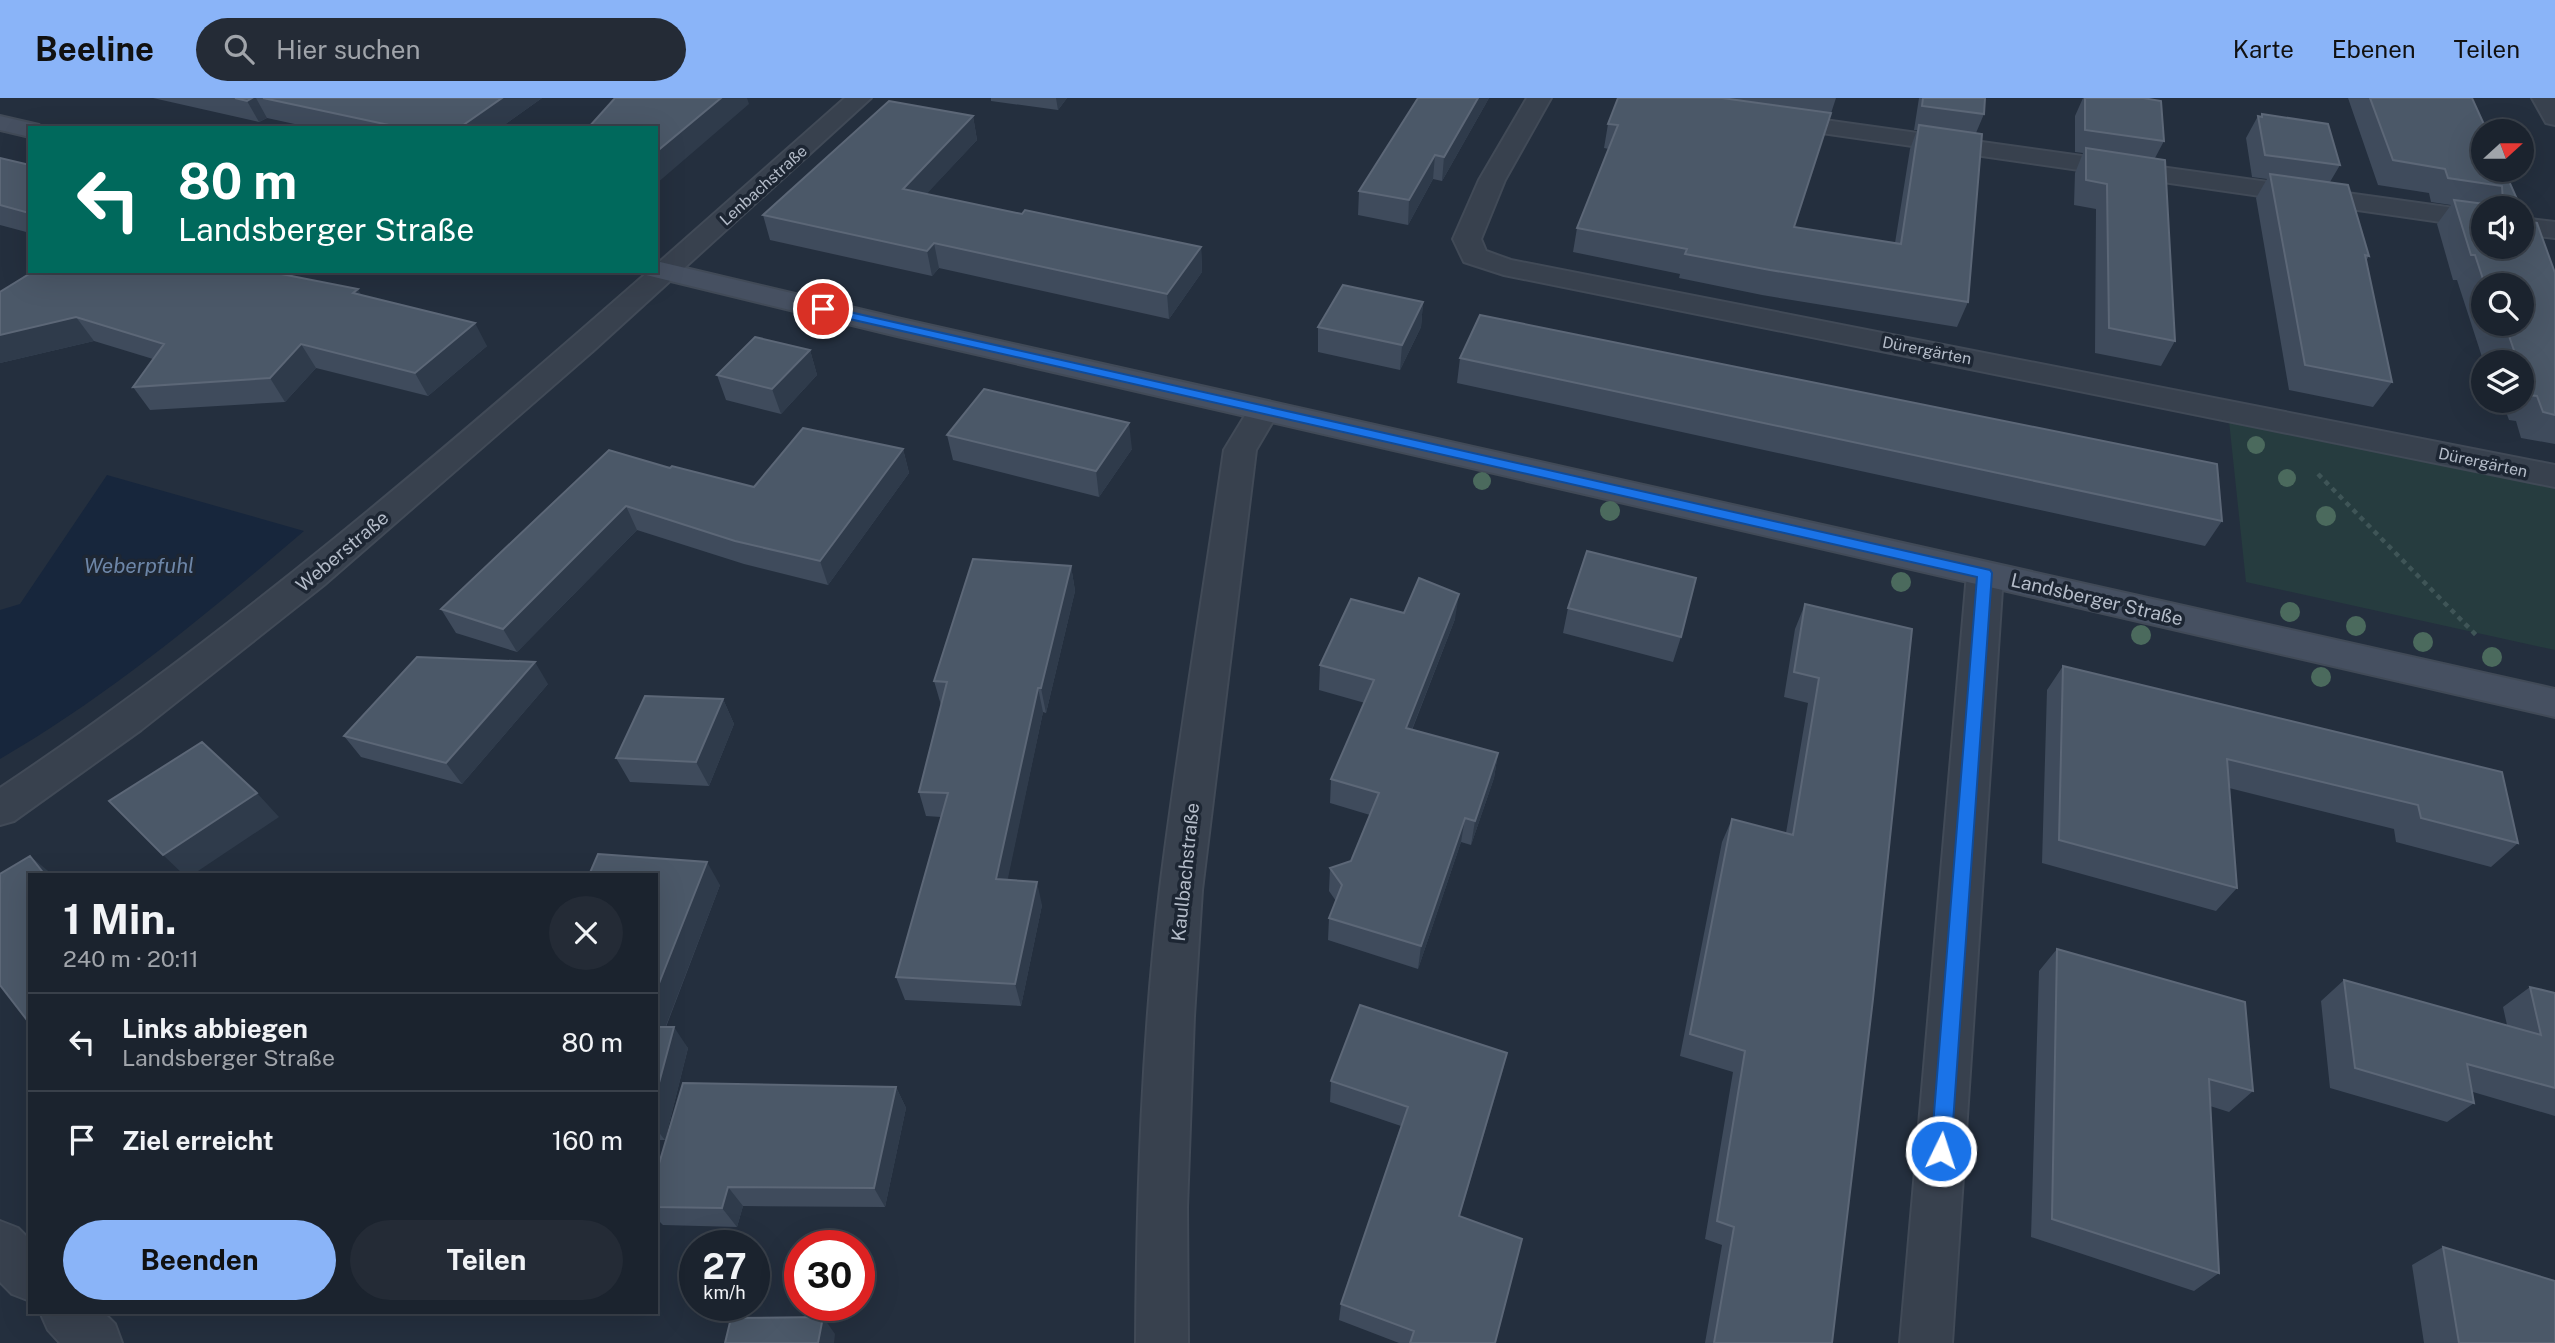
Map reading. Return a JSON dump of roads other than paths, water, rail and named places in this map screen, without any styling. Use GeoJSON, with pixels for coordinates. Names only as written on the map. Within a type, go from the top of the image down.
{"type":"FeatureCollection","features":[{"type":"Feature","properties":{"kind":"street","name":"Lenbachstraße"},"geometry":{"type":"LineString","coordinates":[[662,270],[859,98]]}},
{"type":"Feature","properties":{"kind":"street","name":"Dürergärten"},"geometry":{"type":"LineString","coordinates":[[1539,98],[1492,180],[1467,239],[1474,256],[1504,267],[2271,418],[2555,477]]}},
{"type":"Feature","properties":{"kind":"street"},"geometry":{"type":"LineString","coordinates":[[2544,98],[2555,118]]}},
{"type":"Feature","properties":{"kind":"street"},"geometry":{"type":"LineString","coordinates":[[1754,117],[2471,218]]}},
{"type":"Feature","properties":{"kind":"street"},"geometry":{"type":"LineString","coordinates":[[0,123],[28,130]]}},
{"type":"Feature","properties":{"kind":"street"},"geometry":{"type":"LineString","coordinates":[[2534,227],[2555,230]]}},
{"type":"Feature","properties":{"kind":"street","name":"Landsberger Straße"},"geometry":{"type":"LineString","coordinates":[[662,270],[1264,411],[2555,703]]}},
{"type":"Feature","properties":{"kind":"street","name":"Weberstraße"},"geometry":{"type":"LineString","coordinates":[[0,809],[195,670],[322,569],[662,270]]}},
{"type":"Feature","properties":{"kind":"street","name":"Kaulbachstraße"},"geometry":{"type":"LineString","coordinates":[[1162,1343],[1162,1207],[1171,1016],[1181,890],[1240,450],[1264,411]]}},
{"type":"Feature","properties":{"kind":"street"},"geometry":{"type":"LineString","coordinates":[[1926,1343],[1985,573]]}},
{"type":"Feature","properties":{"kind":"street"},"geometry":{"type":"LineString","coordinates":[[0,1247],[28,1274]]}},
{"type":"Feature","properties":{"kind":"street"},"geometry":{"type":"LineString","coordinates":[[68,1314],[96,1343]]}},
{"type":"Feature","properties":{"kind":"water","name":"Weberpfuhl"},"geometry":{"type":"Polygon","coordinates":[[[107,475],[304,531],[194,623],[119,681],[0,759],[0,610],[20,604],[107,475]]]}}]}
